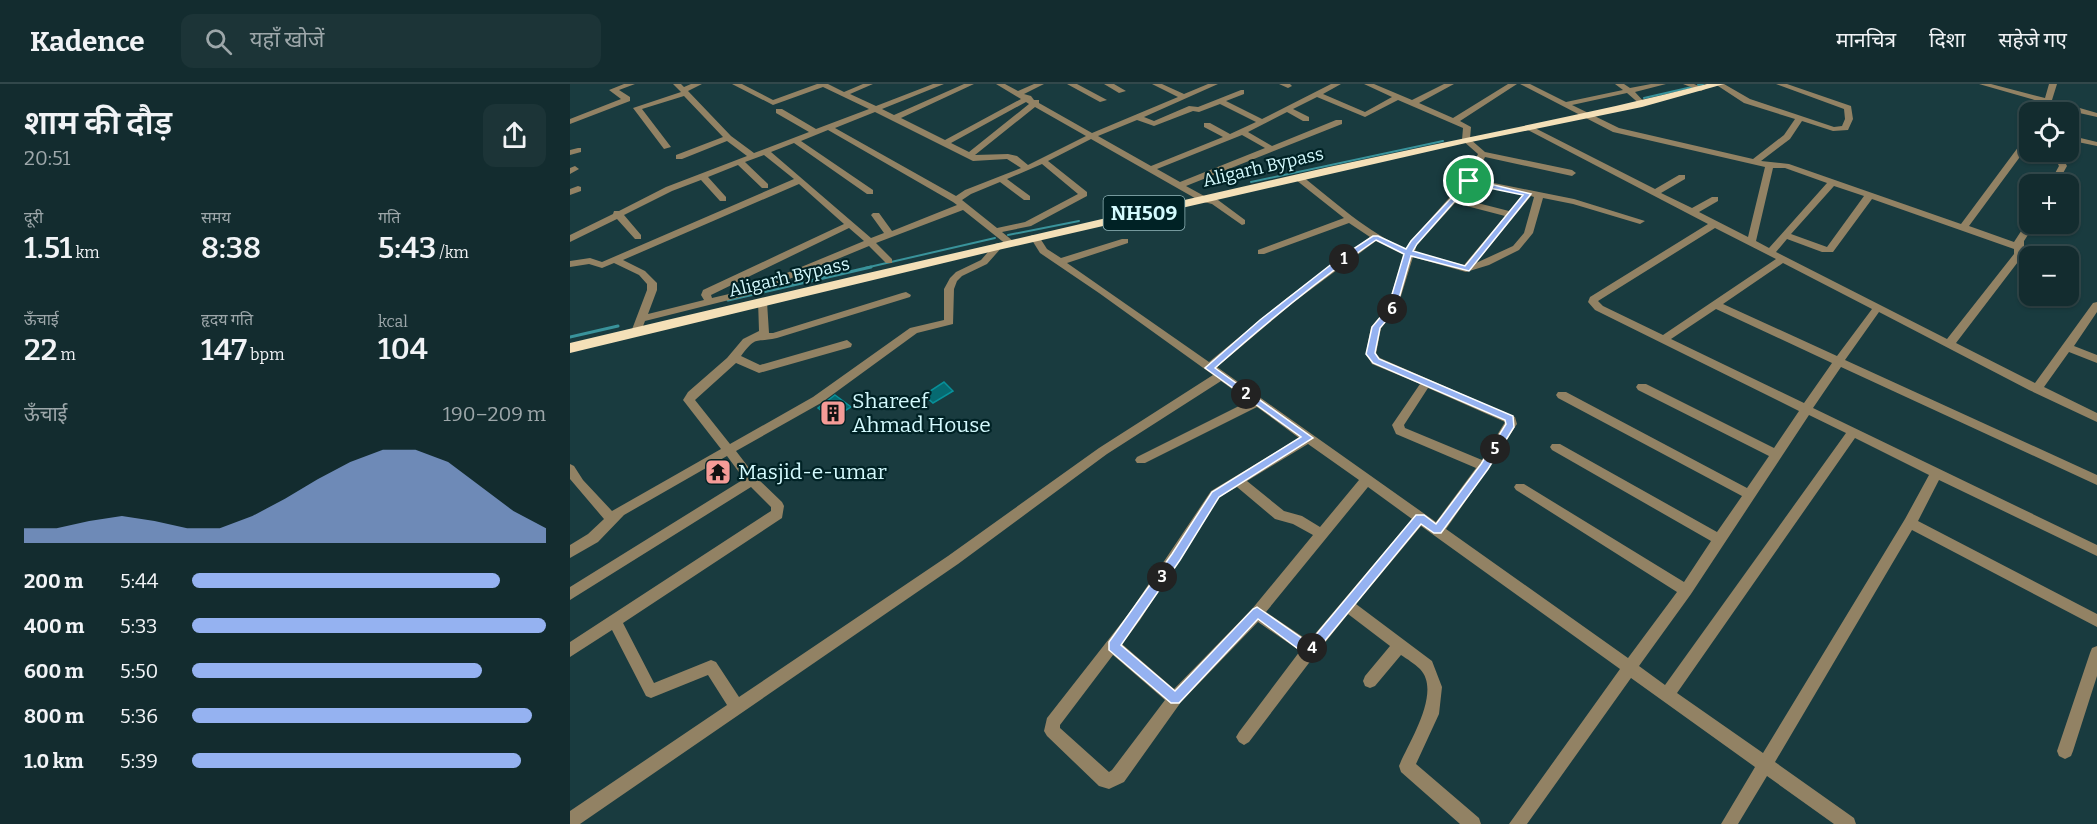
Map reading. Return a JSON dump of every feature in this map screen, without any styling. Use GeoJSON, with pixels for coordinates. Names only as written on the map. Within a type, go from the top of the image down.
{"type":"FeatureCollection","features":[{"type":"Feature","properties":{"kind":"highway","name":"Aligarh Bypass"},"geometry":{"type":"LineString","coordinates":[[570,348],[1004,244],[1466,140],[1642,104],[1719,84]]}},
{"type":"Feature","properties":{"kind":"street"},"geometry":{"type":"LineString","coordinates":[[570,122],[627,99],[613,90],[631,84]]}},
{"type":"Feature","properties":{"kind":"street"},"geometry":{"type":"LineString","coordinates":[[666,147],[637,108],[698,84]]}},
{"type":"Feature","properties":{"kind":"street"},"geometry":{"type":"LineString","coordinates":[[736,84],[772,103],[823,84],[969,156],[978,159],[1008,156],[1028,168]]}},
{"type":"Feature","properties":{"kind":"street"},"geometry":{"type":"LineString","coordinates":[[842,95],[869,84]]}},
{"type":"Feature","properties":{"kind":"street"},"geometry":{"type":"LineString","coordinates":[[570,238],[617,213],[702,176],[940,84]]}},
{"type":"Feature","properties":{"kind":"street"},"geometry":{"type":"LineString","coordinates":[[894,118],[970,84]]}},
{"type":"Feature","properties":{"kind":"street"},"geometry":{"type":"LineString","coordinates":[[1000,84],[1032,100],[1203,199],[1215,202],[1242,222]]}},
{"type":"Feature","properties":{"kind":"street"},"geometry":{"type":"LineString","coordinates":[[1018,94],[1040,84]]}},
{"type":"Feature","properties":{"kind":"street"},"geometry":{"type":"LineString","coordinates":[[1071,84],[1102,100]]}},
{"type":"Feature","properties":{"kind":"street"},"geometry":{"type":"LineString","coordinates":[[1108,84],[1122,91]]}},
{"type":"Feature","properties":{"kind":"street"},"geometry":{"type":"LineString","coordinates":[[1156,84],[1198,111],[1241,92]]}},
{"type":"Feature","properties":{"kind":"street"},"geometry":{"type":"LineString","coordinates":[[641,319],[744,294],[783,280],[890,235],[960,203],[968,192],[1028,168],[1212,84]]}},
{"type":"Feature","properties":{"kind":"street"},"geometry":{"type":"LineString","coordinates":[[1150,168],[1242,132],[1337,84]]}},
{"type":"Feature","properties":{"kind":"street"},"geometry":{"type":"LineString","coordinates":[[1368,84],[1467,127],[1466,140],[1482,154],[1572,173]]}},
{"type":"Feature","properties":{"kind":"street"},"geometry":{"type":"LineString","coordinates":[[1381,90],[1392,84]]}},
{"type":"Feature","properties":{"kind":"street"},"geometry":{"type":"LineString","coordinates":[[1413,103],[1450,84]]}},
{"type":"Feature","properties":{"kind":"street"},"geometry":{"type":"LineString","coordinates":[[1454,121],[1514,84]]}},
{"type":"Feature","properties":{"kind":"street"},"geometry":{"type":"LineString","coordinates":[[1524,84],[1566,104],[1585,116],[1620,131],[1769,166],[1784,165],[2019,247]]}},
{"type":"Feature","properties":{"kind":"street"},"geometry":{"type":"LineString","coordinates":[[1533,88],[1543,84]]}},
{"type":"Feature","properties":{"kind":"street"},"geometry":{"type":"LineString","coordinates":[[1619,84],[1642,104]]}},
{"type":"Feature","properties":{"kind":"street"},"geometry":{"type":"LineString","coordinates":[[1566,104],[1662,84]]}},
{"type":"Feature","properties":{"kind":"street"},"geometry":{"type":"LineString","coordinates":[[1687,84],[1701,89]]}},
{"type":"Feature","properties":{"kind":"street"},"geometry":{"type":"LineString","coordinates":[[1719,84],[1747,101],[1833,129],[1843,129],[1849,121],[1848,110],[1780,84]]}},
{"type":"Feature","properties":{"kind":"street"},"geometry":{"type":"LineString","coordinates":[[1983,84],[2048,102],[2053,84]]}},
{"type":"Feature","properties":{"kind":"street"},"geometry":{"type":"LineString","coordinates":[[682,89],[728,138],[753,156]]}},
{"type":"Feature","properties":{"kind":"street"},"geometry":{"type":"LineString","coordinates":[[1318,95],[1365,115],[1397,96]]}},
{"type":"Feature","properties":{"kind":"street"},"geometry":{"type":"LineString","coordinates":[[945,143],[1032,100]]}},
{"type":"Feature","properties":{"kind":"street"},"geometry":{"type":"LineString","coordinates":[[969,156],[1032,100]]}},
{"type":"Feature","properties":{"kind":"street"},"geometry":{"type":"LineString","coordinates":[[1220,101],[1263,122]]}},
{"type":"Feature","properties":{"kind":"street"},"geometry":{"type":"LineString","coordinates":[[1138,117],[1154,124],[1193,108]]}},
{"type":"Feature","properties":{"kind":"street"},"geometry":{"type":"LineString","coordinates":[[1288,110],[1306,119]]}},
{"type":"Feature","properties":{"kind":"street"},"geometry":{"type":"LineString","coordinates":[[779,111],[814,132]]}},
{"type":"Feature","properties":{"kind":"street"},"geometry":{"type":"LineString","coordinates":[[2079,111],[2097,115]]}},
{"type":"Feature","properties":{"kind":"street"},"geometry":{"type":"LineString","coordinates":[[1755,162],[1787,137],[1800,118]]}},
{"type":"Feature","properties":{"kind":"street"},"geometry":{"type":"LineString","coordinates":[[1180,185],[1339,122]]}},
{"type":"Feature","properties":{"kind":"street"},"geometry":{"type":"LineString","coordinates":[[1207,125],[1229,137]]}},
{"type":"Feature","properties":{"kind":"street"},"geometry":{"type":"LineString","coordinates":[[570,552],[592,538],[610,518],[726,450],[818,400],[917,329],[949,322],[949,290],[953,280],[959,274],[984,262],[1004,244],[995,231],[960,203],[828,127]]}},
{"type":"Feature","properties":{"kind":"street"},"geometry":{"type":"LineString","coordinates":[[1526,127],[2097,418]]}},
{"type":"Feature","properties":{"kind":"street"},"geometry":{"type":"LineString","coordinates":[[1242,132],[1272,149]]}},
{"type":"Feature","properties":{"kind":"street"},"geometry":{"type":"LineString","coordinates":[[679,157],[728,138]]}},
{"type":"Feature","properties":{"kind":"street"},"geometry":{"type":"LineString","coordinates":[[794,140],[870,192]]}},
{"type":"Feature","properties":{"kind":"street"},"geometry":{"type":"LineString","coordinates":[[2079,140],[2097,144]]}},
{"type":"Feature","properties":{"kind":"street"},"geometry":{"type":"LineString","coordinates":[[764,151],[851,224],[889,261]]}},
{"type":"Feature","properties":{"kind":"street"},"geometry":{"type":"LineString","coordinates":[[1963,228],[2019,152]]}},
{"type":"Feature","properties":{"kind":"street"},"geometry":{"type":"LineString","coordinates":[[1438,530],[1484,466],[1511,424],[1511,420],[1376,361],[1371,354],[1376,327],[1392,309],[1413,243],[1469,181],[1482,154]]}},
{"type":"Feature","properties":{"kind":"street"},"geometry":{"type":"LineString","coordinates":[[739,161],[765,186]]}},
{"type":"Feature","properties":{"kind":"street"},"geometry":{"type":"LineString","coordinates":[[995,231],[1025,225],[1084,194],[1042,161]]}},
{"type":"Feature","properties":{"kind":"street"},"geometry":{"type":"LineString","coordinates":[[1751,243],[1769,166]]}},
{"type":"Feature","properties":{"kind":"street"},"geometry":{"type":"LineString","coordinates":[[702,176],[723,199]]}},
{"type":"Feature","properties":{"kind":"street"},"geometry":{"type":"LineString","coordinates":[[1655,193],[1682,177]]}},
{"type":"Feature","properties":{"kind":"street"},"geometry":{"type":"LineString","coordinates":[[1299,178],[1376,237],[1408,253],[1466,269],[1505,254],[1523,241],[1539,196]]}},
{"type":"Feature","properties":{"kind":"street"},"geometry":{"type":"LineString","coordinates":[[1002,179],[1027,198]]}},
{"type":"Feature","properties":{"kind":"street"},"geometry":{"type":"LineString","coordinates":[[570,264],[590,261],[600,266],[682,233],[750,200],[800,180]]}},
{"type":"Feature","properties":{"kind":"street"},"geometry":{"type":"LineString","coordinates":[[1469,181],[1578,203],[1640,221]]}},
{"type":"Feature","properties":{"kind":"street"},"geometry":{"type":"LineString","coordinates":[[1770,253],[1833,182]]}},
{"type":"Feature","properties":{"kind":"street"},"geometry":{"type":"LineString","coordinates":[[1466,269],[1528,194]]}},
{"type":"Feature","properties":{"kind":"street"},"geometry":{"type":"LineString","coordinates":[[1787,236],[1830,250],[1869,195]]}},
{"type":"Feature","properties":{"kind":"street"},"geometry":{"type":"LineString","coordinates":[[1451,199],[1510,214]]}},
{"type":"Feature","properties":{"kind":"street"},"geometry":{"type":"LineString","coordinates":[[1692,212],[1715,199]]}},
{"type":"Feature","properties":{"kind":"street"},"geometry":{"type":"LineString","coordinates":[[617,213],[638,237]]}},
{"type":"Feature","properties":{"kind":"street"},"geometry":{"type":"LineString","coordinates":[[876,215],[890,235]]}},
{"type":"Feature","properties":{"kind":"street"},"geometry":{"type":"LineString","coordinates":[[1261,252],[1351,219]]}},
{"type":"Feature","properties":{"kind":"street"},"geometry":{"type":"LineString","coordinates":[[710,303],[707,292],[851,224]]}},
{"type":"Feature","properties":{"kind":"street"},"geometry":{"type":"LineString","coordinates":[[1714,224],[1594,298],[1593,302],[1599,308],[2097,551]]}},
{"type":"Feature","properties":{"kind":"street"},"geometry":{"type":"LineString","coordinates":[[1035,237],[1043,251],[1848,824]]}},
{"type":"Feature","properties":{"kind":"street"},"geometry":{"type":"LineString","coordinates":[[570,822],[953,560],[1214,372],[1263,322],[1341,261],[1376,237]]}},
{"type":"Feature","properties":{"kind":"street"},"geometry":{"type":"LineString","coordinates":[[1059,262],[1125,241]]}},
{"type":"Feature","properties":{"kind":"street"},"geometry":{"type":"LineString","coordinates":[[1949,344],[2019,254]]}},
{"type":"Feature","properties":{"kind":"street"},"geometry":{"type":"LineString","coordinates":[[1664,339],[1782,259]]}},
{"type":"Feature","properties":{"kind":"street"},"geometry":{"type":"LineString","coordinates":[[615,260],[642,273],[652,283],[652,290],[636,332]]}},
{"type":"Feature","properties":{"kind":"street"},"geometry":{"type":"LineString","coordinates":[[570,650],[777,514],[778,506],[726,450],[689,400],[692,395],[735,358],[748,340],[773,336],[906,296]]}},
{"type":"Feature","properties":{"kind":"street"},"geometry":{"type":"LineString","coordinates":[[762,302],[764,333],[762,336]]}},
{"type":"Feature","properties":{"kind":"street"},"geometry":{"type":"LineString","coordinates":[[1714,304],[2097,480]]}},
{"type":"Feature","properties":{"kind":"street"},"geometry":{"type":"LineString","coordinates":[[1517,824],[1628,667],[1686,590],[1838,362],[1878,307]]}},
{"type":"Feature","properties":{"kind":"street"},"geometry":{"type":"LineString","coordinates":[[2036,388],[2096,309]]}},
{"type":"Feature","properties":{"kind":"street"},"geometry":{"type":"LineString","coordinates":[[735,358],[759,369],[847,344]]}},
{"type":"Feature","properties":{"kind":"street"},"geometry":{"type":"LineString","coordinates":[[2067,347],[2097,359]]}},
{"type":"Feature","properties":{"kind":"street"},"geometry":{"type":"LineString","coordinates":[[1427,382],[1398,425],[1400,431],[1484,466]]}},
{"type":"Feature","properties":{"kind":"street"},"geometry":{"type":"LineString","coordinates":[[1642,387],[1777,455]]}},
{"type":"Feature","properties":{"kind":"street"},"geometry":{"type":"LineString","coordinates":[[1562,395],[1750,495]]}},
{"type":"Feature","properties":{"kind":"street"},"geometry":{"type":"LineString","coordinates":[[1141,460],[1258,402]]}},
{"type":"Feature","properties":{"kind":"street"},"geometry":{"type":"LineString","coordinates":[[1667,695],[1853,432]]}},
{"type":"Feature","properties":{"kind":"street"},"geometry":{"type":"LineString","coordinates":[[1308,438],[1219,491],[1113,646],[1057,716],[1050,728],[1104,780],[1109,782],[1118,776],[1175,699],[1257,612],[1366,480]]}},
{"type":"Feature","properties":{"kind":"street"},"geometry":{"type":"LineString","coordinates":[[1556,447],[1718,539]]}},
{"type":"Feature","properties":{"kind":"street"},"geometry":{"type":"LineString","coordinates":[[570,469],[574,486],[610,518]]}},
{"type":"Feature","properties":{"kind":"street"},"geometry":{"type":"LineString","coordinates":[[1729,824],[1910,523],[1937,472]]}},
{"type":"Feature","properties":{"kind":"street"},"geometry":{"type":"LineString","coordinates":[[570,594],[752,480]]}},
{"type":"Feature","properties":{"kind":"street"},"geometry":{"type":"LineString","coordinates":[[1238,481],[1280,515],[1296,520],[1322,534]]}},
{"type":"Feature","properties":{"kind":"street"},"geometry":{"type":"LineString","coordinates":[[1521,487],[1686,590]]}},
{"type":"Feature","properties":{"kind":"street"},"geometry":{"type":"LineString","coordinates":[[1244,737],[1310,650],[1420,518]]}},
{"type":"Feature","properties":{"kind":"street"},"geometry":{"type":"LineString","coordinates":[[1910,523],[2097,621]]}},
{"type":"Feature","properties":{"kind":"street"},"geometry":{"type":"LineString","coordinates":[[1348,606],[1427,666],[1435,687],[1431,714],[1407,766],[1473,824]]}},
{"type":"Feature","properties":{"kind":"street"},"geometry":{"type":"LineString","coordinates":[[1257,612],[1310,650]]}},
{"type":"Feature","properties":{"kind":"street"},"geometry":{"type":"LineString","coordinates":[[614,621],[651,691],[711,667],[737,707]]}},
{"type":"Feature","properties":{"kind":"street"},"geometry":{"type":"LineString","coordinates":[[1370,681],[1400,645]]}},
{"type":"Feature","properties":{"kind":"street"},"geometry":{"type":"LineString","coordinates":[[1113,646],[1175,699]]}},
{"type":"Feature","properties":{"kind":"street"},"geometry":{"type":"LineString","coordinates":[[2064,751],[2097,653]]}},
{"type":"Feature","properties":{"kind":"building"},"geometry":{"type":"Polygon","coordinates":[[[944,382],[953,391],[933,403],[924,395],[944,382]]]}},
{"type":"Feature","properties":{"kind":"building","name":"Shareef Ahmad House"},"geometry":{"type":"Polygon","coordinates":[[[835,395],[851,407],[832,419],[818,408],[835,395]]]}},
{"type":"Feature","properties":{"kind":"waterway"},"geometry":{"type":"LineString","coordinates":[[1698,85],[1703,84]]}},
{"type":"Feature","properties":{"kind":"waterway"},"geometry":{"type":"LineString","coordinates":[[1644,98],[1692,87]]}},
{"type":"Feature","properties":{"kind":"waterway"},"geometry":{"type":"LineString","coordinates":[[1251,182],[1443,141]]}},
{"type":"Feature","properties":{"kind":"waterway"},"geometry":{"type":"LineString","coordinates":[[1008,235],[1079,221]]}},
{"type":"Feature","properties":{"kind":"waterway"},"geometry":{"type":"LineString","coordinates":[[865,268],[995,238]]}},
{"type":"Feature","properties":{"kind":"waterway"},"geometry":{"type":"LineString","coordinates":[[728,300],[871,267]]}},
{"type":"Feature","properties":{"kind":"waterway"},"geometry":{"type":"LineString","coordinates":[[570,337],[618,326]]}},
{"type":"Feature","properties":{"kind":"place","name":"Shareef Ahmad House"},"geometry":{"type":"Point","coordinates":[833,413]}},
{"type":"Feature","properties":{"kind":"place","name":"Masjid-e-umar"},"geometry":{"type":"Point","coordinates":[718,472]}},
{"type":"Feature","properties":{"kind":"route"},"geometry":{"type":"LineString","coordinates":[[1469,181],[1413,243],[1408,253],[1376,237],[1341,261],[1263,322],[1209,368],[1308,438],[1215,495],[1176,557],[1113,646],[1175,699],[1257,612],[1310,650],[1420,518],[1438,530],[1511,424],[1509,418],[1371,357],[1376,327],[1390,314],[1408,253],[1466,269],[1528,194],[1469,181]]}}]}
